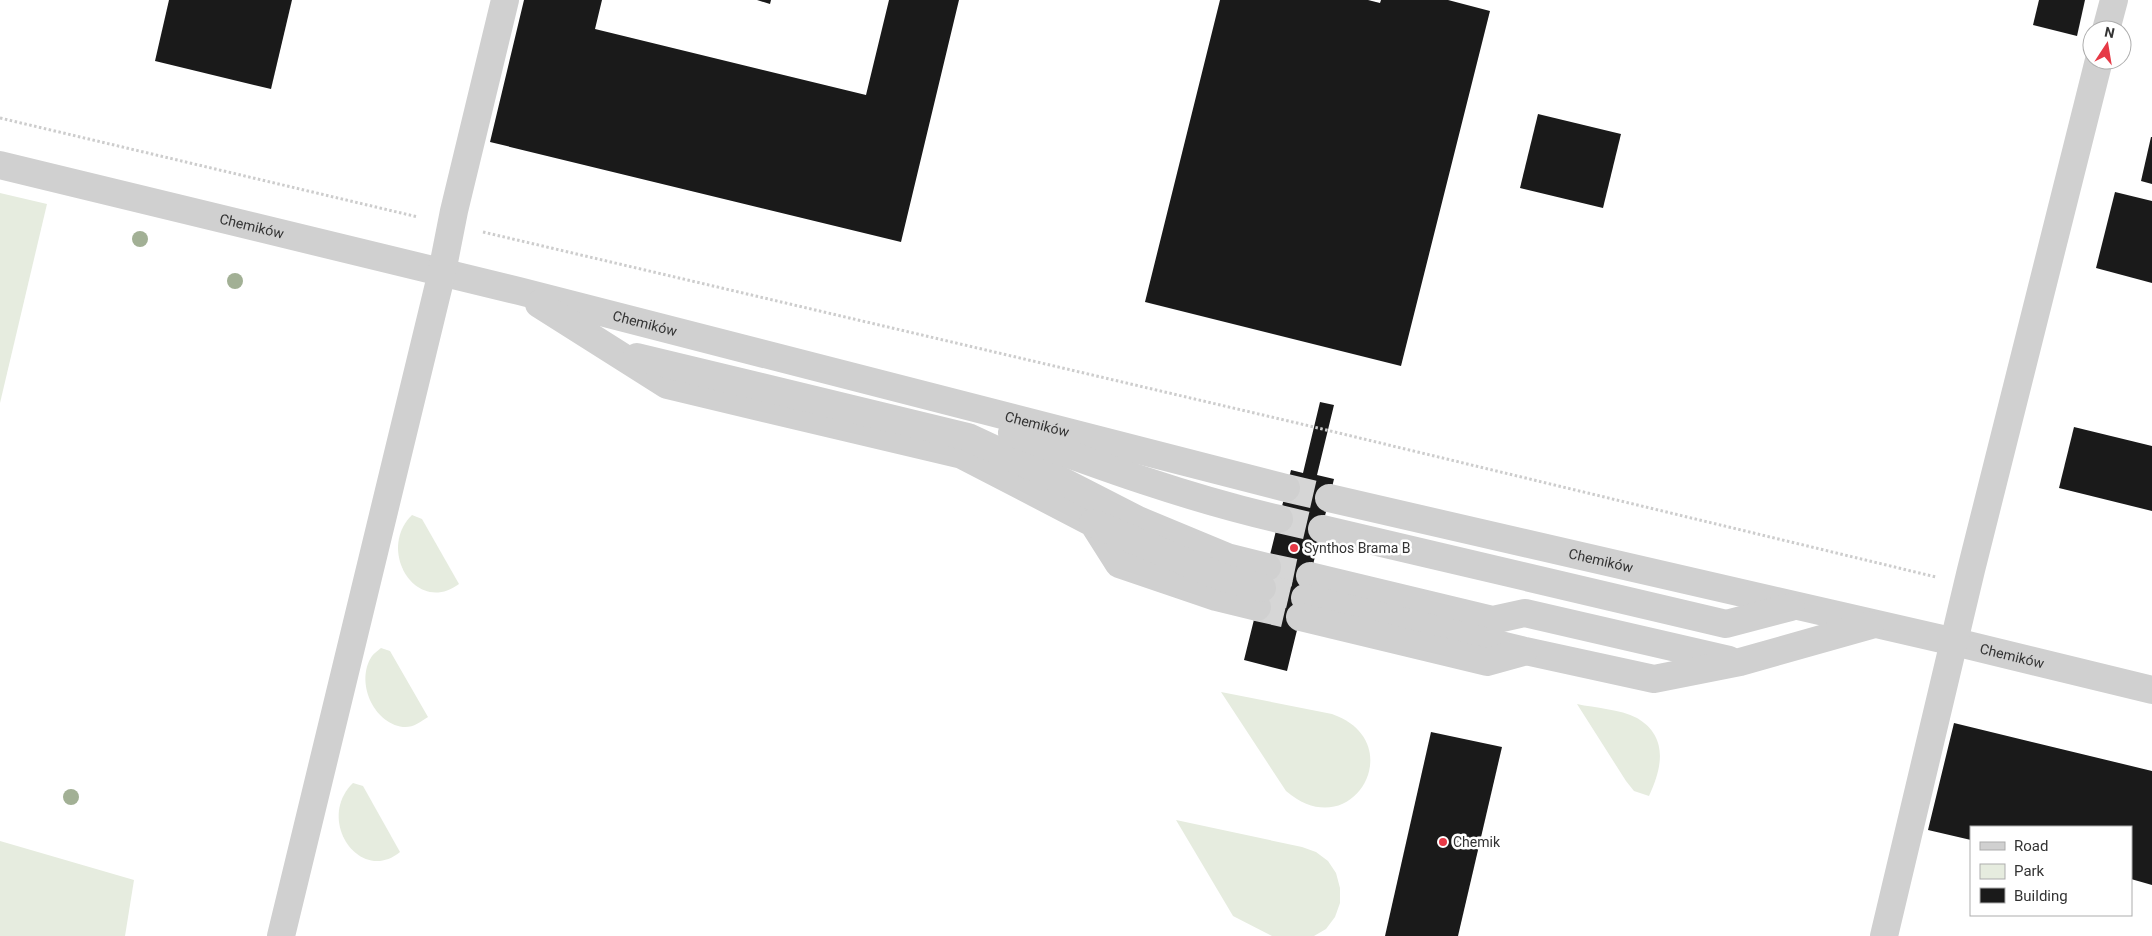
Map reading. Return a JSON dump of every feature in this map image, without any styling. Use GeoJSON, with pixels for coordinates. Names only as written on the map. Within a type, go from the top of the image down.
{"type":"FeatureCollection","features":[{"type":"Feature","properties":{"kind":"lane"},"geometry":{"type":"LineString","coordinates":[[285,935],[505,0]]}},
{"type":"Feature","properties":{"kind":"lane"},"geometry":{"type":"LineString","coordinates":[[2109,20],[2114,0]]}},
{"type":"Feature","properties":{"kind":"lane"},"geometry":{"type":"LineString","coordinates":[[1884,936],[1968,585],[2097,70]]}},
{"type":"Feature","properties":{"kind":"lane","name":"Chemików"},"geometry":{"type":"LineString","coordinates":[[0,165],[519,291],[1286,488]]}},
{"type":"Feature","properties":{"kind":"lane"},"geometry":{"type":"LineString","coordinates":[[519,291],[613,352],[667,385],[962,455],[1093,523],[1119,564],[1216,597],[1262,587],[1227,557],[1138,520],[1056,478],[968,437],[613,352]]}},
{"type":"Feature","properties":{"kind":"lane"},"geometry":{"type":"LineString","coordinates":[[660,327],[692,347],[987,423],[1091,463],[1242,510],[1279,519]]}},
{"type":"Feature","properties":{"kind":"lane","name":"Chemików"},"geometry":{"type":"LineString","coordinates":[[1329,498],[1872,625],[1955,642],[2152,690]]}},
{"type":"Feature","properties":{"kind":"lane"},"geometry":{"type":"LineString","coordinates":[[1322,529],[1726,624],[1795,606]]}},
{"type":"Feature","properties":{"kind":"lane","name":"Chemików"},"geometry":{"type":"LineString","coordinates":[[1740,662],[1526,613],[1493,620],[1305,597],[1525,651],[1654,679],[1740,662],[1872,625]]}},
{"type":"Feature","properties":{"kind":"path"},"geometry":{"type":"LineString","coordinates":[[0,118],[1324,429],[1968,585]]}},
{"type":"Feature","properties":{"kind":"green space"},"geometry":{"type":"Polygon","coordinates":[[[0,193],[47,204],[0,403],[0,193]]]}},
{"type":"Feature","properties":{"kind":"green space"},"geometry":{"type":"Polygon","coordinates":[[[412,515],[422,519],[459,584],[443,592],[428,592],[416,585],[406,575],[400,561],[398,545],[402,529],[412,515]]]}},
{"type":"Feature","properties":{"kind":"green space"},"geometry":{"type":"Polygon","coordinates":[[[381,648],[390,651],[428,717],[413,726],[403,727],[392,724],[383,718],[370,699],[365,677],[367,666],[372,656],[381,648]]]}},
{"type":"Feature","properties":{"kind":"green space"},"geometry":{"type":"Polygon","coordinates":[[[1221,692],[1332,714],[1356,728],[1368,746],[1370,766],[1364,784],[1351,799],[1332,807],[1310,805],[1286,791],[1221,692]]]}},
{"type":"Feature","properties":{"kind":"green space"},"geometry":{"type":"Polygon","coordinates":[[[1577,704],[1630,715],[1637,718],[1654,734],[1660,754],[1657,775],[1649,796],[1634,791],[1626,781],[1577,704]]]}},
{"type":"Feature","properties":{"kind":"green space"},"geometry":{"type":"Polygon","coordinates":[[[353,783],[363,786],[400,852],[385,860],[370,860],[358,854],[347,844],[341,830],[339,814],[342,798],[353,783]]]}},
{"type":"Feature","properties":{"kind":"green space"},"geometry":{"type":"Polygon","coordinates":[[[1176,820],[1302,847],[1316,852],[1328,861],[1336,873],[1340,888],[1340,903],[1335,917],[1326,929],[1314,936],[1272,936],[1233,916],[1176,820]]]}},
{"type":"Feature","properties":{"kind":"green space"},"geometry":{"type":"Polygon","coordinates":[[[0,841],[134,880],[125,936],[0,936],[0,841]]]}},
{"type":"Feature","properties":{"kind":"building"},"geometry":{"type":"Polygon","coordinates":[[[169,0],[292,0],[271,89],[155,61],[169,0]]]}},
{"type":"Feature","properties":{"kind":"building"},"geometry":{"type":"Polygon","coordinates":[[[524,0],[602,0],[595,29],[866,95],[889,0],[959,0],[901,242],[490,142],[524,0]]]}},
{"type":"Feature","properties":{"kind":"building"},"geometry":{"type":"Polygon","coordinates":[[[757,0],[771,0],[770,4],[757,0]]]}},
{"type":"Feature","properties":{"kind":"building"},"geometry":{"type":"Polygon","coordinates":[[[1220,0],[1368,0],[1380,3],[1381,0],[1448,0],[1490,11],[1401,366],[1145,302],[1220,0]]]}},
{"type":"Feature","properties":{"kind":"building"},"geometry":{"type":"Polygon","coordinates":[[[2039,0],[2085,0],[2077,36],[2033,25],[2039,0]]]}},
{"type":"Feature","properties":{"kind":"building"},"geometry":{"type":"Polygon","coordinates":[[[1538,114],[1621,134],[1603,208],[1520,188],[1538,114]]]}},
{"type":"Feature","properties":{"kind":"building"},"geometry":{"type":"Polygon","coordinates":[[[2152,137],[2152,184],[2141,181],[2152,137]]]}},
{"type":"Feature","properties":{"kind":"building"},"geometry":{"type":"Polygon","coordinates":[[[2115,192],[2152,201],[2152,283],[2096,268],[2115,192]]]}},
{"type":"Feature","properties":{"kind":"building","name":"Synthos Brama B"},"geometry":{"type":"Polygon","coordinates":[[[1320,402],[1334,405],[1317,475],[1334,479],[1287,671],[1244,660],[1291,470],[1303,473],[1320,402]]]}},
{"type":"Feature","properties":{"kind":"building"},"geometry":{"type":"Polygon","coordinates":[[[2074,427],[2152,446],[2152,511],[2059,488],[2074,427]]]}},
{"type":"Feature","properties":{"kind":"building"},"geometry":{"type":"Polygon","coordinates":[[[1954,723],[2152,771],[2152,885],[2132,879],[2132,826],[1970,826],[1970,840],[1928,830],[1954,723]]]}},
{"type":"Feature","properties":{"kind":"building","name":"Chemik"},"geometry":{"type":"Polygon","coordinates":[[[1431,732],[1502,747],[1458,936],[1385,936],[1431,732]]]}},
{"type":"Feature","properties":{"kind":"tunnel"},"geometry":{"type":"LineString","coordinates":[[1286,488],[1329,498]]}},
{"type":"Feature","properties":{"kind":"tunnel"},"geometry":{"type":"LineString","coordinates":[[1279,519],[1322,529]]}},
{"type":"Feature","properties":{"kind":"tunnel"},"geometry":{"type":"LineString","coordinates":[[1267,567],[1310,576]]}},
{"type":"Feature","properties":{"kind":"tunnel"},"geometry":{"type":"LineString","coordinates":[[1262,588],[1305,598]]}},
{"type":"Feature","properties":{"kind":"tunnel"},"geometry":{"type":"LineString","coordinates":[[1257,607],[1300,617]]}},
{"type":"Feature","properties":{"kind":"place","name":"Synthos Brama B"},"geometry":{"type":"Point","coordinates":[1294,548]}},
{"type":"Feature","properties":{"kind":"place","name":"Chemik"},"geometry":{"type":"Point","coordinates":[1443,842]}}]}
